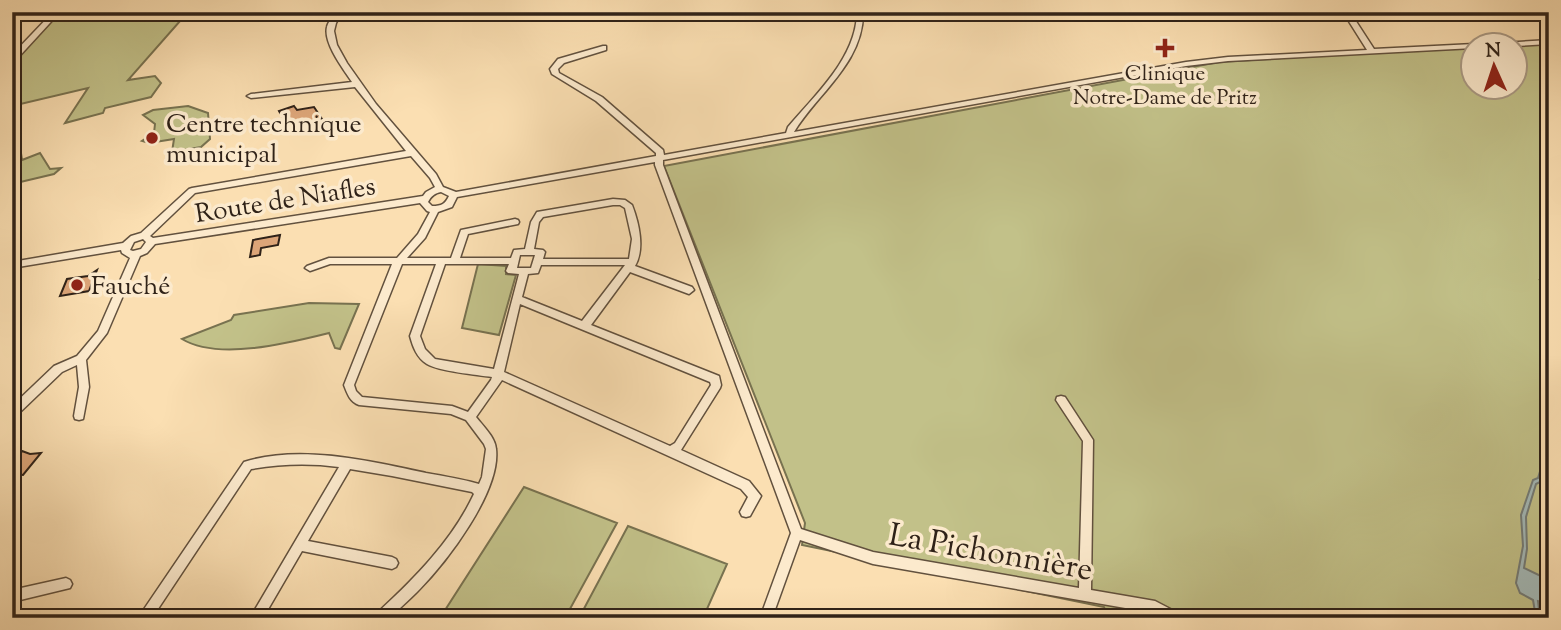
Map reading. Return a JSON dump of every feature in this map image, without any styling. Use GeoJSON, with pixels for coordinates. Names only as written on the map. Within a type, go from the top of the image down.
{"type":"FeatureCollection","features":[{"type":"Feature","properties":{"kind":"street"},"geometry":{"type":"LineString","coordinates":[[12,59],[57,12]]}},
{"type":"Feature","properties":{"kind":"street"},"geometry":{"type":"LineString","coordinates":[[339,12],[332,24],[333,44],[358,84],[433,176],[440,189]]}},
{"type":"Feature","properties":{"kind":"street"},"geometry":{"type":"LineString","coordinates":[[789,136],[791,129],[832,79],[859,33],[860,12]]}},
{"type":"Feature","properties":{"kind":"street"},"geometry":{"type":"LineString","coordinates":[[1346,12],[1372,52]]}},
{"type":"Feature","properties":{"kind":"street"},"geometry":{"type":"LineString","coordinates":[[1530,43],[1549,42]]}},
{"type":"Feature","properties":{"kind":"street"},"geometry":{"type":"LineString","coordinates":[[454,195],[1199,62],[1460,47]]}},
{"type":"Feature","properties":{"kind":"street"},"geometry":{"type":"LineString","coordinates":[[603,48],[561,61],[556,64],[556,74],[598,99],[657,150],[661,157],[659,165],[797,533],[766,618]]}},
{"type":"Feature","properties":{"kind":"street"},"geometry":{"type":"LineString","coordinates":[[251,96],[358,84]]}},
{"type":"Feature","properties":{"kind":"street"},"geometry":{"type":"LineString","coordinates":[[125,246],[126,253],[136,254],[147,249],[148,239],[192,191],[412,153]]}},
{"type":"Feature","properties":{"kind":"street"},"geometry":{"type":"LineString","coordinates":[[440,189],[449,190],[454,195],[449,205],[435,210],[427,208],[424,200],[431,192],[440,189]]}},
{"type":"Feature","properties":{"kind":"street","name":"Route de Niafles"},"geometry":{"type":"LineString","coordinates":[[148,239],[424,200]]}},
{"type":"Feature","properties":{"kind":"street"},"geometry":{"type":"LineString","coordinates":[[529,252],[535,222],[540,214],[622,202],[629,207],[636,239],[631,265],[584,326]]}},
{"type":"Feature","properties":{"kind":"street"},"geometry":{"type":"LineString","coordinates":[[380,618],[414,587],[447,548],[481,493],[490,470],[489,442],[470,417],[452,410],[359,401],[349,385],[398,262],[422,236],[435,210]]}},
{"type":"Feature","properties":{"kind":"street"},"geometry":{"type":"LineString","coordinates":[[454,262],[464,232],[515,222]]}},
{"type":"Feature","properties":{"kind":"street"},"geometry":{"type":"LineString","coordinates":[[12,265],[125,246],[135,238],[148,239]]}},
{"type":"Feature","properties":{"kind":"street"},"geometry":{"type":"LineString","coordinates":[[517,252],[529,252],[540,252],[535,271],[511,271],[517,252]]}},
{"type":"Feature","properties":{"kind":"street"},"geometry":{"type":"LineString","coordinates":[[12,413],[58,369],[80,359],[102,333],[136,254]]}},
{"type":"Feature","properties":{"kind":"street"},"geometry":{"type":"LineString","coordinates":[[310,268],[329,261],[514,261]]}},
{"type":"Feature","properties":{"kind":"street"},"geometry":{"type":"LineString","coordinates":[[441,262],[415,336],[425,358],[433,363],[498,374],[745,485],[755,496],[746,512]]}},
{"type":"Feature","properties":{"kind":"street"},"geometry":{"type":"LineString","coordinates":[[538,262],[631,265],[689,290]]}},
{"type":"Feature","properties":{"kind":"street"},"geometry":{"type":"LineString","coordinates":[[470,417],[490,392],[498,374],[524,271]]}},
{"type":"Feature","properties":{"kind":"street"},"geometry":{"type":"LineString","coordinates":[[517,299],[715,379],[716,385],[679,446],[671,452]]}},
{"type":"Feature","properties":{"kind":"street"},"geometry":{"type":"LineString","coordinates":[[79,416],[84,387],[80,359]]}},
{"type":"Feature","properties":{"kind":"street"},"geometry":{"type":"LineString","coordinates":[[1061,400],[1088,440],[1085,594]]}},
{"type":"Feature","properties":{"kind":"street"},"geometry":{"type":"LineString","coordinates":[[144,618],[248,465],[265,460],[347,463],[475,488],[481,493]]}},
{"type":"Feature","properties":{"kind":"street"},"geometry":{"type":"LineString","coordinates":[[256,618],[347,463]]}},
{"type":"Feature","properties":{"kind":"street","name":"La Pichonnière"},"geometry":{"type":"LineString","coordinates":[[797,533],[873,558],[1154,607],[1176,618]]}},
{"type":"Feature","properties":{"kind":"street"},"geometry":{"type":"LineString","coordinates":[[299,545],[393,563]]}},
{"type":"Feature","properties":{"kind":"street"},"geometry":{"type":"LineString","coordinates":[[12,596],[66,584]]}},
{"type":"Feature","properties":{"kind":"shaded area"},"geometry":{"type":"Polygon","coordinates":[[[56,12],[188,12],[128,80],[155,76],[161,83],[151,97],[105,108],[103,113],[65,123],[88,88],[12,106],[12,61],[56,12]]]}},
{"type":"Feature","properties":{"kind":"shaded area"},"geometry":{"type":"Polygon","coordinates":[[[1549,41],[1549,279],[1540,280],[1549,292],[1549,616],[1108,618],[1104,607],[802,545],[805,523],[664,166],[1219,62],[1460,47],[1460,102],[1530,102],[1530,42],[1549,41]]]}},
{"type":"Feature","properties":{"kind":"shaded area"},"geometry":{"type":"Polygon","coordinates":[[[188,106],[208,113],[210,139],[201,147],[172,152],[174,139],[149,143],[142,141],[154,133],[155,124],[143,115],[153,110],[188,106]]]}},
{"type":"Feature","properties":{"kind":"shaded area"},"geometry":{"type":"Polygon","coordinates":[[[19,140],[22,160],[40,153],[50,169],[61,168],[54,174],[12,184],[12,142],[19,140]]]}},
{"type":"Feature","properties":{"kind":"shaded area"},"geometry":{"type":"Polygon","coordinates":[[[478,264],[506,266],[506,274],[516,275],[499,335],[462,328],[478,264]]]}},
{"type":"Feature","properties":{"kind":"shaded area"},"geometry":{"type":"Polygon","coordinates":[[[309,303],[359,304],[340,349],[335,348],[329,333],[274,345],[234,349],[215,349],[182,339],[231,320],[234,315],[309,303]]]}},
{"type":"Feature","properties":{"kind":"shaded area"},"geometry":{"type":"Polygon","coordinates":[[[524,487],[617,523],[565,618],[440,618],[524,487]]]}},
{"type":"Feature","properties":{"kind":"shaded area"},"geometry":{"type":"Polygon","coordinates":[[[628,526],[727,564],[703,618],[579,618],[628,526]]]}},
{"type":"Feature","properties":{"kind":"water"},"geometry":{"type":"Polygon","coordinates":[[[1546,452],[1549,454],[1542,481],[1536,484],[1526,517],[1527,549],[1524,568],[1549,580],[1549,604],[1538,601],[1540,618],[1536,618],[1533,600],[1520,593],[1516,583],[1523,546],[1521,515],[1533,480],[1538,478],[1546,452]]]}},
{"type":"Feature","properties":{"kind":"building"},"geometry":{"type":"Polygon","coordinates":[[[294,106],[297,110],[314,107],[322,119],[291,131],[279,111],[294,106]]]}},
{"type":"Feature","properties":{"kind":"building"},"geometry":{"type":"Polygon","coordinates":[[[280,235],[278,245],[261,248],[260,255],[250,257],[253,240],[280,235]]]}},
{"type":"Feature","properties":{"kind":"building","name":"Fauché"},"geometry":{"type":"Polygon","coordinates":[[[97,270],[89,291],[60,296],[67,279],[88,276],[97,270]]]}},
{"type":"Feature","properties":{"kind":"building"},"geometry":{"type":"Polygon","coordinates":[[[22,451],[30,454],[41,453],[23,475],[12,474],[12,463],[22,451]]]}},
{"type":"Feature","properties":{"kind":"place","name":"Clinique Notre-Dame de Pritz"},"geometry":{"type":"Point","coordinates":[1165,48]}},
{"type":"Feature","properties":{"kind":"place","name":"Centre technique municipal"},"geometry":{"type":"Point","coordinates":[152,138]}},
{"type":"Feature","properties":{"kind":"place","name":"Fauché"},"geometry":{"type":"Point","coordinates":[77,285]}}]}
